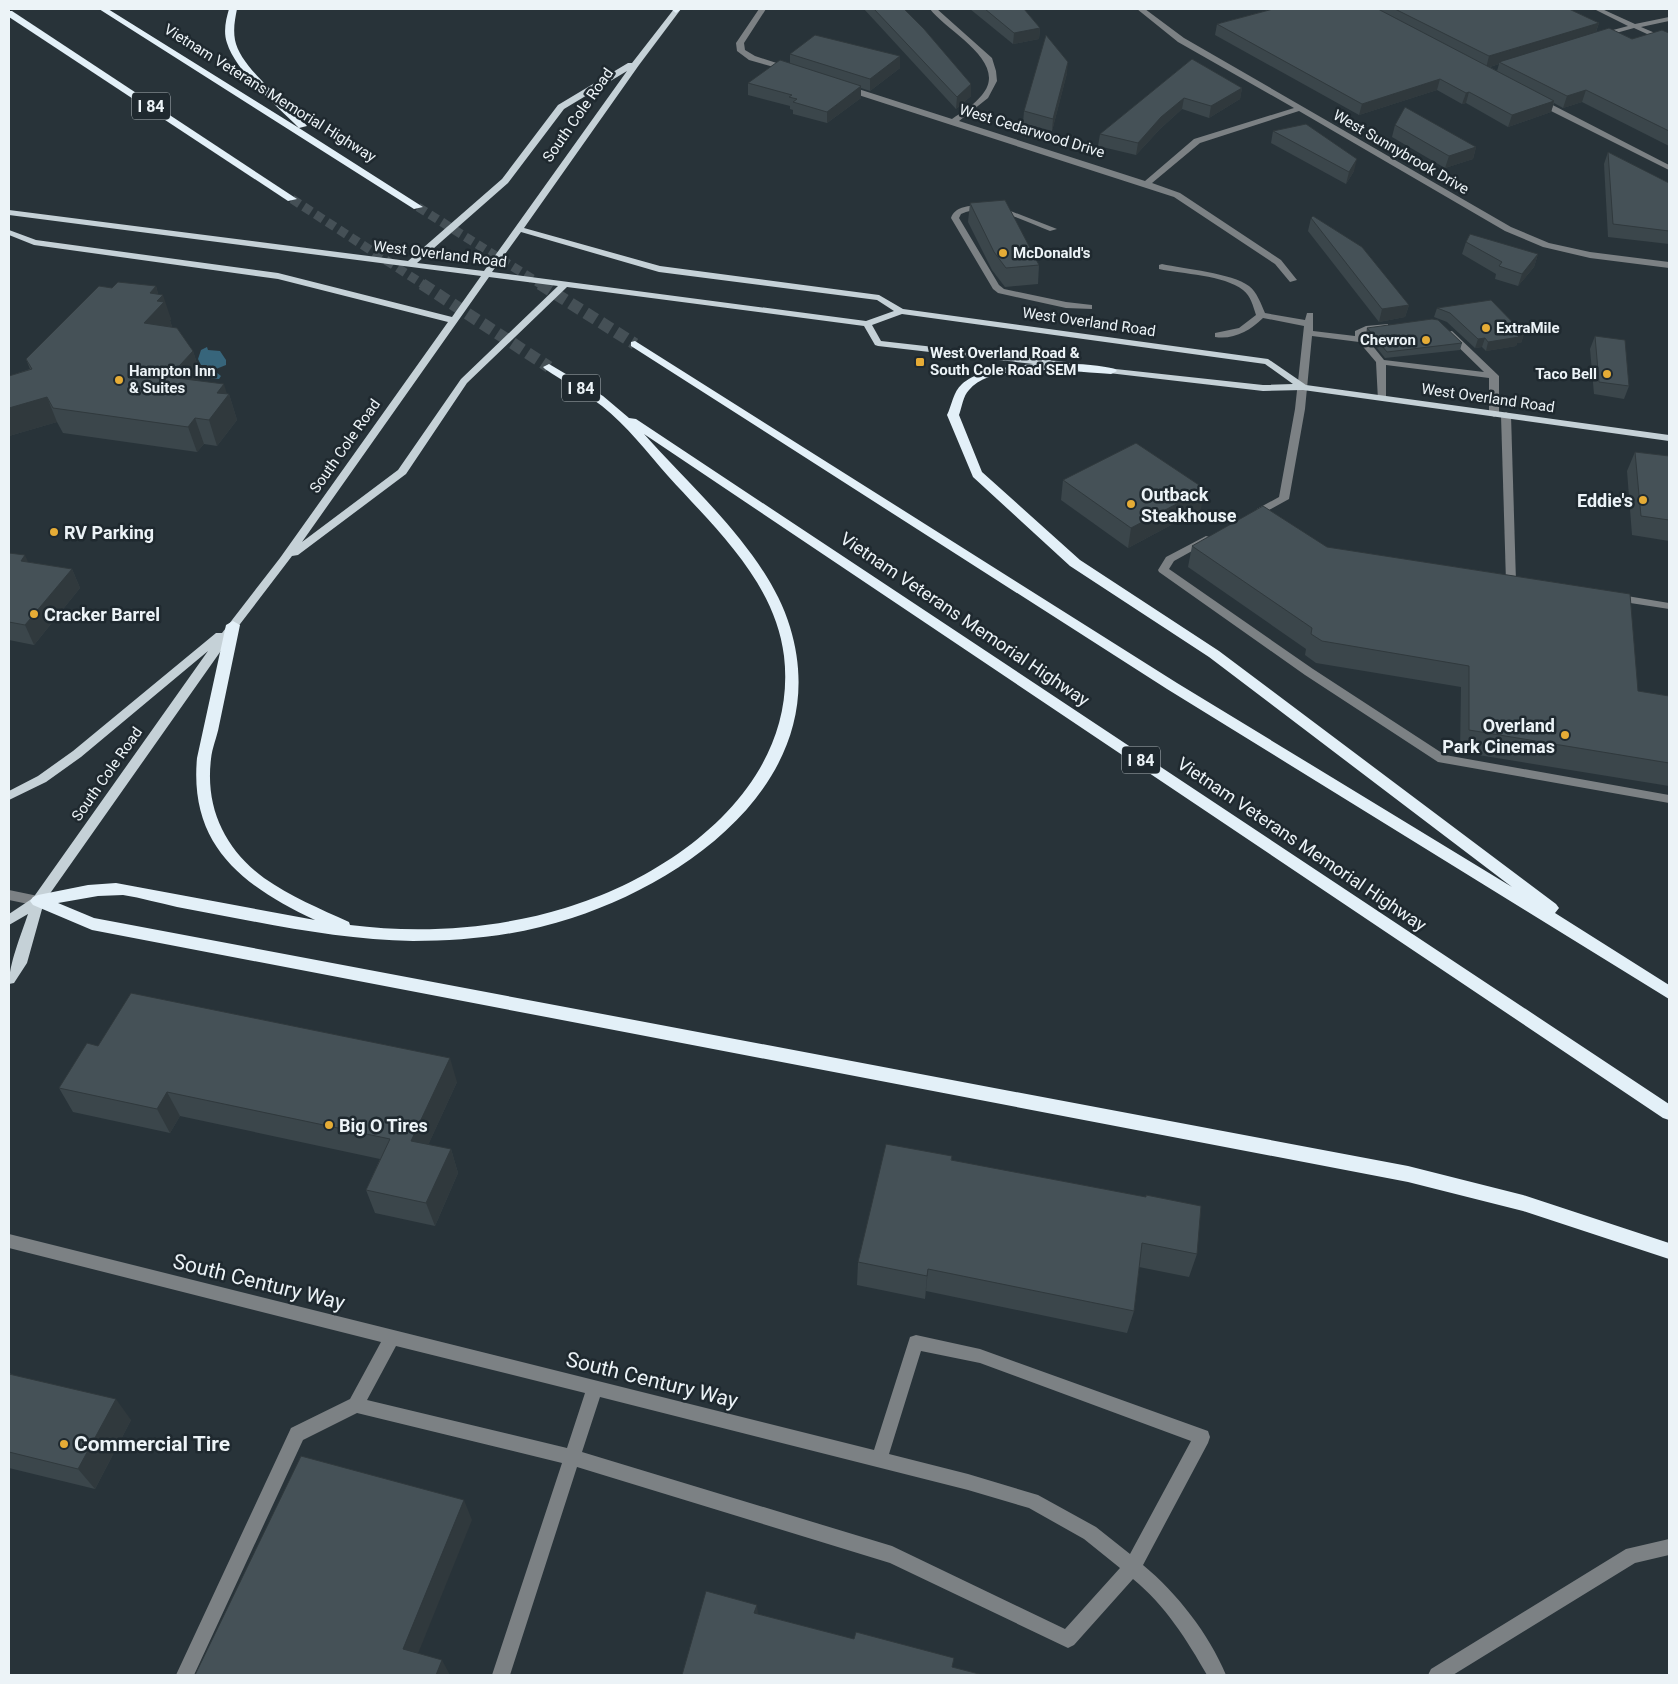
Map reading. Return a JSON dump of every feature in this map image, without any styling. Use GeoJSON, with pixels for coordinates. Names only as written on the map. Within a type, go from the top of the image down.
{"type":"FeatureCollection","features":[{"type":"Feature","properties":{"kind":"highway","name":"Vietnam Veterans Memorial Highway"},"geometry":{"type":"LineString","coordinates":[[104,9],[418,207]]}},
{"type":"Feature","properties":{"kind":"highway"},"geometry":{"type":"LineString","coordinates":[[233,9],[230,18],[231,45],[249,71],[318,143]]}},
{"type":"Feature","properties":{"kind":"highway","name":"I 84"},"geometry":{"type":"LineString","coordinates":[[9,14],[292,199]]}},
{"type":"Feature","properties":{"kind":"highway"},"geometry":{"type":"LineString","coordinates":[[635,344],[1172,686],[1624,963],[1669,993]]}},
{"type":"Feature","properties":{"kind":"highway","name":"I 84"},"geometry":{"type":"LineString","coordinates":[[549,367],[612,408]]}},
{"type":"Feature","properties":{"kind":"highway"},"geometry":{"type":"LineString","coordinates":[[1111,370],[1027,367],[980,377],[964,387],[953,415],[977,474],[1075,563],[1214,654],[1624,963]]}},
{"type":"Feature","properties":{"kind":"highway","name":"Vietnam Veterans Memorial Highway"},"geometry":{"type":"LineString","coordinates":[[612,408],[1669,1113]]}},
{"type":"Feature","properties":{"kind":"highway"},"geometry":{"type":"LineString","coordinates":[[38,901],[116,889],[356,932],[415,936],[484,932],[530,924],[594,905],[653,878],[702,844],[741,808],[768,768],[786,728],[792,697],[791,656],[778,610],[759,573],[734,540],[612,408]]}},
{"type":"Feature","properties":{"kind":"highway"},"geometry":{"type":"LineString","coordinates":[[233,624],[204,758],[202,786],[206,811],[214,832],[229,855],[258,882],[280,895],[356,932]]}},
{"type":"Feature","properties":{"kind":"highway"},"geometry":{"type":"LineString","coordinates":[[38,901],[92,924],[1408,1174],[1523,1203],[1669,1251]]}},
{"type":"Feature","properties":{"kind":"main road","name":"South Cole Road"},"geometry":{"type":"LineString","coordinates":[[9,979],[20,963],[38,901],[233,624],[284,560],[676,9]]}},
{"type":"Feature","properties":{"kind":"main road"},"geometry":{"type":"LineString","coordinates":[[408,265],[505,181],[561,107],[636,63]]}},
{"type":"Feature","properties":{"kind":"main road","name":"West Overland Road"},"geometry":{"type":"LineString","coordinates":[[9,212],[867,324],[901,311],[1268,362],[1303,387]]}},
{"type":"Feature","properties":{"kind":"main road"},"geometry":{"type":"LineString","coordinates":[[519,229],[659,269],[880,298],[901,311]]}},
{"type":"Feature","properties":{"kind":"main road"},"geometry":{"type":"LineString","coordinates":[[9,232],[34,242],[278,276],[453,320]]}},
{"type":"Feature","properties":{"kind":"main road"},"geometry":{"type":"LineString","coordinates":[[284,560],[402,472],[466,378],[565,284]]}},
{"type":"Feature","properties":{"kind":"main road","name":"West Overland Road"},"geometry":{"type":"LineString","coordinates":[[867,324],[878,343],[1263,388],[1303,387],[1669,438]]}},
{"type":"Feature","properties":{"kind":"main road"},"geometry":{"type":"LineString","coordinates":[[9,796],[42,779],[77,754],[233,624]]}},
{"type":"Feature","properties":{"kind":"main road","name":"South Cole Road"},"geometry":{"type":"LineString","coordinates":[[9,920],[38,901]]}},
{"type":"Feature","properties":{"kind":"street"},"geometry":{"type":"LineString","coordinates":[[762,9],[740,44],[741,52],[752,58],[798,73]]}},
{"type":"Feature","properties":{"kind":"street"},"geometry":{"type":"LineString","coordinates":[[932,9],[988,60],[993,70],[991,88],[985,97],[953,122]]}},
{"type":"Feature","properties":{"kind":"street","name":"West Sunnybrook Drive"},"geometry":{"type":"LineString","coordinates":[[1141,9],[1181,40],[1508,229],[1546,245],[1590,255],[1669,265]]}},
{"type":"Feature","properties":{"kind":"street"},"geometry":{"type":"LineString","coordinates":[[1597,9],[1669,42]]}},
{"type":"Feature","properties":{"kind":"street"},"geometry":{"type":"LineString","coordinates":[[1590,40],[1634,26],[1669,19]]}},
{"type":"Feature","properties":{"kind":"street","name":"West Cedarwood Drive"},"geometry":{"type":"LineString","coordinates":[[834,84],[1147,182],[1185,200],[1278,262],[1293,280]]}},
{"type":"Feature","properties":{"kind":"street"},"geometry":{"type":"LineString","coordinates":[[1528,96],[1669,168]]}},
{"type":"Feature","properties":{"kind":"street"},"geometry":{"type":"LineString","coordinates":[[1147,182],[1196,141],[1298,109]]}},
{"type":"Feature","properties":{"kind":"street"},"geometry":{"type":"LineString","coordinates":[[1053,229],[976,206],[961,210],[955,218],[996,287],[1001,291],[1066,305],[1089,307]]}},
{"type":"Feature","properties":{"kind":"street"},"geometry":{"type":"LineString","coordinates":[[1162,267],[1245,287],[1254,296],[1261,316]]}},
{"type":"Feature","properties":{"kind":"street"},"geometry":{"type":"LineString","coordinates":[[1261,316],[1309,324],[1362,340]]}},
{"type":"Feature","properties":{"kind":"street"},"geometry":{"type":"LineString","coordinates":[[1218,334],[1236,334],[1261,316]]}},
{"type":"Feature","properties":{"kind":"street"},"geometry":{"type":"LineString","coordinates":[[1440,323],[1465,349],[1482,362],[1494,376],[1494,414]]}},
{"type":"Feature","properties":{"kind":"street"},"geometry":{"type":"LineString","coordinates":[[1285,526],[1258,512],[1284,499],[1303,387],[1309,324]]}},
{"type":"Feature","properties":{"kind":"street"},"geometry":{"type":"LineString","coordinates":[[1381,398],[1381,362],[1358,333],[1366,329],[1393,325]]}},
{"type":"Feature","properties":{"kind":"street"},"geometry":{"type":"LineString","coordinates":[[1381,362],[1494,376]]}},
{"type":"Feature","properties":{"kind":"street"},"geometry":{"type":"LineString","coordinates":[[1506,415],[1511,582]]}},
{"type":"Feature","properties":{"kind":"street"},"geometry":{"type":"LineString","coordinates":[[1214,535],[1170,558],[1163,570],[1309,672],[1442,759],[1669,799]]}},
{"type":"Feature","properties":{"kind":"street"},"geometry":{"type":"LineString","coordinates":[[1602,596],[1669,606]]}},
{"type":"Feature","properties":{"kind":"street"},"geometry":{"type":"LineString","coordinates":[[9,895],[38,901]]}},
{"type":"Feature","properties":{"kind":"street","name":"South Century Way"},"geometry":{"type":"LineString","coordinates":[[9,1241],[968,1482],[1032,1501],[1090,1534],[1148,1580],[1190,1628],[1217,1675]]}},
{"type":"Feature","properties":{"kind":"street"},"geometry":{"type":"LineString","coordinates":[[185,1675],[297,1434],[356,1404],[392,1337]]}},
{"type":"Feature","properties":{"kind":"street"},"geometry":{"type":"LineString","coordinates":[[356,1404],[572,1457],[892,1555],[1068,1639],[1132,1567],[1202,1438],[980,1356],[916,1342],[880,1460]]}},
{"type":"Feature","properties":{"kind":"street"},"geometry":{"type":"LineString","coordinates":[[501,1675],[594,1388]]}},
{"type":"Feature","properties":{"kind":"street"},"geometry":{"type":"LineString","coordinates":[[1437,1675],[1632,1555],[1669,1547]]}},
{"type":"Feature","properties":{"kind":"water"},"geometry":{"type":"Polygon","coordinates":[[[207,347],[208,350],[220,351],[226,360],[226,365],[216,369],[216,372],[221,376],[219,379],[210,378],[206,371],[207,365],[201,365],[198,359],[201,350],[207,347]]]}},
{"type":"Feature","properties":{"kind":"building"},"geometry":{"type":"Polygon","coordinates":[[[874,9],[904,9],[924,29],[971,84],[957,97],[874,9]]]}},
{"type":"Feature","properties":{"kind":"building"},"geometry":{"type":"Polygon","coordinates":[[[985,9],[1024,9],[1040,28],[1014,33],[985,9]]]}},
{"type":"Feature","properties":{"kind":"building"},"geometry":{"type":"Polygon","coordinates":[[[1273,9],[1378,9],[1554,101],[1512,115],[1440,79],[1362,104],[1217,24],[1273,9]]]}},
{"type":"Feature","properties":{"kind":"building"},"geometry":{"type":"Polygon","coordinates":[[[1395,9],[1569,9],[1599,23],[1489,56],[1395,9]]]}},
{"type":"Feature","properties":{"kind":"building"},"geometry":{"type":"Polygon","coordinates":[[[1609,28],[1632,39],[1662,30],[1669,33],[1669,131],[1586,90],[1567,96],[1499,62],[1609,28]]]}},
{"type":"Feature","properties":{"kind":"building"},"geometry":{"type":"Polygon","coordinates":[[[815,35],[900,56],[870,79],[790,54],[815,35]]]}},
{"type":"Feature","properties":{"kind":"building"},"geometry":{"type":"Polygon","coordinates":[[[1046,35],[1068,62],[1053,119],[1024,111],[1046,35]]]}},
{"type":"Feature","properties":{"kind":"building"},"geometry":{"type":"Polygon","coordinates":[[[1192,59],[1242,88],[1211,106],[1184,98],[1161,117],[1138,143],[1100,134],[1192,59]]]}},
{"type":"Feature","properties":{"kind":"building"},"geometry":{"type":"Polygon","coordinates":[[[780,60],[861,86],[827,112],[793,102],[797,99],[789,97],[792,95],[748,83],[780,60]]]}},
{"type":"Feature","properties":{"kind":"building"},"geometry":{"type":"Polygon","coordinates":[[[1405,107],[1476,147],[1449,156],[1395,125],[1405,107]]]}},
{"type":"Feature","properties":{"kind":"building"},"geometry":{"type":"Polygon","coordinates":[[[1306,124],[1357,159],[1349,172],[1273,131],[1306,124]]]}},
{"type":"Feature","properties":{"kind":"building"},"geometry":{"type":"Polygon","coordinates":[[[1608,152],[1669,183],[1669,231],[1613,224],[1608,152]]]}},
{"type":"Feature","properties":{"kind":"building"},"geometry":{"type":"Polygon","coordinates":[[[1005,200],[1039,265],[1006,268],[994,252],[970,203],[1005,200]]]}},
{"type":"Feature","properties":{"kind":"building"},"geometry":{"type":"Polygon","coordinates":[[[1313,216],[1362,247],[1409,305],[1382,309],[1311,218],[1313,216]]]}},
{"type":"Feature","properties":{"kind":"building"},"geometry":{"type":"Polygon","coordinates":[[[1470,234],[1538,254],[1522,274],[1499,266],[1502,262],[1466,242],[1470,234]]]}},
{"type":"Feature","properties":{"kind":"building","name":"Hampton Inn & Suites"},"geometry":{"type":"Polygon","coordinates":[[[118,282],[156,286],[150,293],[163,295],[157,301],[164,302],[144,323],[177,328],[193,351],[169,377],[224,384],[217,393],[229,394],[209,420],[195,418],[188,427],[53,408],[47,397],[9,408],[9,376],[32,369],[26,359],[99,286],[112,288],[118,282]]]}},
{"type":"Feature","properties":{"kind":"building","name":"ExtraMile"},"geometry":{"type":"Polygon","coordinates":[[[1491,300],[1524,334],[1517,335],[1519,337],[1488,342],[1485,338],[1478,339],[1450,313],[1437,308],[1491,300]]]}},
{"type":"Feature","properties":{"kind":"building"},"geometry":{"type":"Polygon","coordinates":[[[1432,319],[1438,320],[1462,343],[1387,352],[1367,328],[1432,319]]]}},
{"type":"Feature","properties":{"kind":"building"},"geometry":{"type":"Polygon","coordinates":[[[1595,336],[1625,340],[1629,386],[1599,382],[1595,336]]]}},
{"type":"Feature","properties":{"kind":"building"},"geometry":{"type":"Polygon","coordinates":[[[1136,443],[1205,489],[1131,528],[1063,480],[1136,443]]]}},
{"type":"Feature","properties":{"kind":"building"},"geometry":{"type":"Polygon","coordinates":[[[1635,452],[1669,456],[1669,520],[1641,516],[1635,452]]]}},
{"type":"Feature","properties":{"kind":"building"},"geometry":{"type":"Polygon","coordinates":[[[1263,506],[1327,547],[1630,594],[1638,691],[1669,696],[1669,763],[1469,730],[1469,666],[1322,641],[1311,634],[1312,628],[1192,546],[1263,506]]]}},
{"type":"Feature","properties":{"kind":"building"},"geometry":{"type":"Polygon","coordinates":[[[9,553],[25,555],[21,561],[72,569],[25,625],[9,622],[9,553]]]}},
{"type":"Feature","properties":{"kind":"building","name":"Big O Tires"},"geometry":{"type":"Polygon","coordinates":[[[131,993],[450,1058],[411,1141],[451,1149],[426,1203],[366,1190],[390,1139],[167,1092],[157,1109],[59,1088],[87,1043],[98,1046],[131,993]]]}},
{"type":"Feature","properties":{"kind":"building"},"geometry":{"type":"Polygon","coordinates":[[[886,1144],[952,1156],[951,1160],[1201,1206],[1197,1254],[1142,1243],[1134,1311],[928,1269],[927,1276],[858,1262],[886,1144]]]}},
{"type":"Feature","properties":{"kind":"building","name":"Commercial Tire"},"geometry":{"type":"Polygon","coordinates":[[[9,1374],[116,1399],[78,1469],[9,1452],[9,1374]]]}},
{"type":"Feature","properties":{"kind":"building"},"geometry":{"type":"Polygon","coordinates":[[[301,1456],[464,1500],[403,1649],[442,1660],[436,1675],[195,1675],[301,1456]]]}},
{"type":"Feature","properties":{"kind":"building"},"geometry":{"type":"Polygon","coordinates":[[[706,1591],[757,1605],[754,1613],[854,1639],[856,1632],[954,1658],[952,1667],[983,1675],[682,1675],[706,1591]]]}},
{"type":"Feature","properties":{"kind":"tunnel"},"geometry":{"type":"LineString","coordinates":[[292,199],[424,285]]}},
{"type":"Feature","properties":{"kind":"tunnel"},"geometry":{"type":"LineString","coordinates":[[418,207],[542,285]]}},
{"type":"Feature","properties":{"kind":"tunnel"},"geometry":{"type":"LineString","coordinates":[[422,284],[549,367]]}},
{"type":"Feature","properties":{"kind":"tunnel"},"geometry":{"type":"LineString","coordinates":[[540,284],[635,344]]}},
{"type":"Feature","properties":{"kind":"place","name":"McDonald's"},"geometry":{"type":"Point","coordinates":[1003,253]}},
{"type":"Feature","properties":{"kind":"place","name":"ExtraMile"},"geometry":{"type":"Point","coordinates":[1486,328]}},
{"type":"Feature","properties":{"kind":"place","name":"Chevron"},"geometry":{"type":"Point","coordinates":[1426,340]}},
{"type":"Feature","properties":{"kind":"place","name":"West Overland Road & South Cole Road SEM"},"geometry":{"type":"Point","coordinates":[920,362]}},
{"type":"Feature","properties":{"kind":"place","name":"Taco Bell"},"geometry":{"type":"Point","coordinates":[1607,374]}},
{"type":"Feature","properties":{"kind":"place","name":"Hampton Inn & Suites"},"geometry":{"type":"Point","coordinates":[119,380]}},
{"type":"Feature","properties":{"kind":"place","name":"Eddie's"},"geometry":{"type":"Point","coordinates":[1643,500]}},
{"type":"Feature","properties":{"kind":"place","name":"Outback Steakhouse"},"geometry":{"type":"Point","coordinates":[1131,504]}},
{"type":"Feature","properties":{"kind":"place","name":"RV Parking"},"geometry":{"type":"Point","coordinates":[54,532]}},
{"type":"Feature","properties":{"kind":"place","name":"Cracker Barrel"},"geometry":{"type":"Point","coordinates":[34,614]}},
{"type":"Feature","properties":{"kind":"place","name":"Overland Park Cinemas"},"geometry":{"type":"Point","coordinates":[1565,735]}},
{"type":"Feature","properties":{"kind":"place","name":"Big O Tires"},"geometry":{"type":"Point","coordinates":[329,1125]}},
{"type":"Feature","properties":{"kind":"place","name":"Commercial Tire"},"geometry":{"type":"Point","coordinates":[64,1444]}}]}
